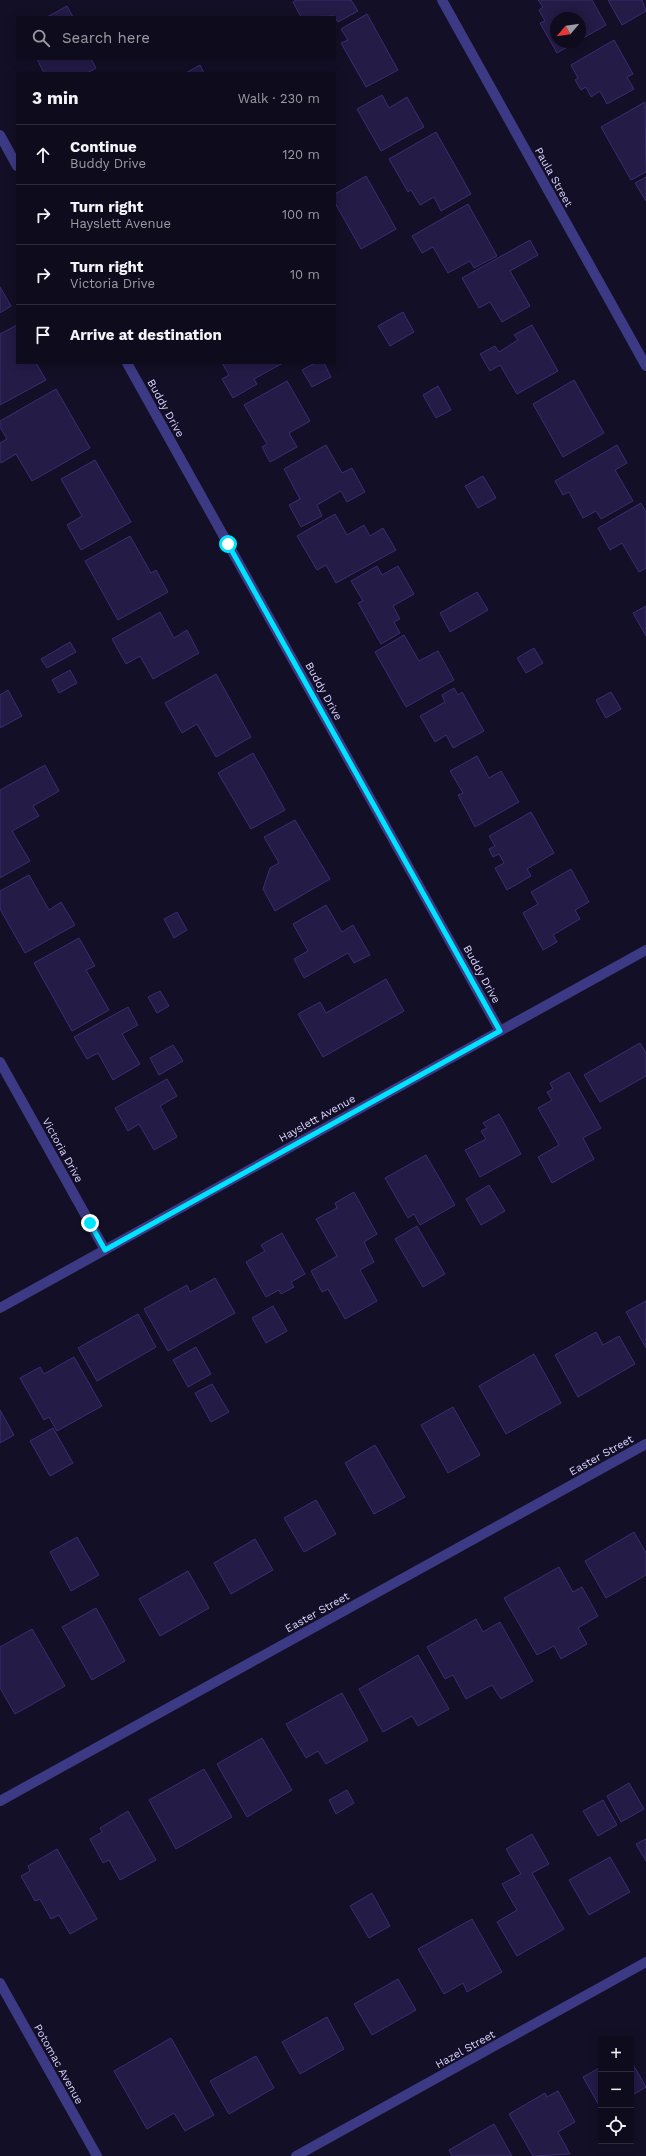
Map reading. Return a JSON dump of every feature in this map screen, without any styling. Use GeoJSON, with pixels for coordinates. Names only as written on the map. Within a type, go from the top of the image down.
{"type":"FeatureCollection","features":[{"type":"Feature","properties":{"kind":"street","name":"Paula Street"},"geometry":{"type":"LineString","coordinates":[[442,0],[646,366]]}},
{"type":"Feature","properties":{"kind":"street"},"geometry":{"type":"LineString","coordinates":[[0,135],[16,164]]}},
{"type":"Feature","properties":{"kind":"street","name":"Buddy Drive"},"geometry":{"type":"LineString","coordinates":[[128,364],[500,1031]]}},
{"type":"Feature","properties":{"kind":"street","name":"Hayslett Avenue"},"geometry":{"type":"LineString","coordinates":[[0,1308],[646,950]]}},
{"type":"Feature","properties":{"kind":"street","name":"Victoria Drive"},"geometry":{"type":"LineString","coordinates":[[0,1062],[105,1250]]}},
{"type":"Feature","properties":{"kind":"street","name":"Easter Street"},"geometry":{"type":"LineString","coordinates":[[0,1801],[646,1444]]}},
{"type":"Feature","properties":{"kind":"street","name":"Hazel Street"},"geometry":{"type":"LineString","coordinates":[[296,2156],[646,1962]]}},
{"type":"Feature","properties":{"kind":"street","name":"Potomac Avenue"},"geometry":{"type":"LineString","coordinates":[[0,1983],[97,2156]]}},
{"type":"Feature","properties":{"kind":"building"},"geometry":{"type":"Polygon","coordinates":[[[296,0],[351,0],[358,11],[338,22],[336,16],[300,16],[293,2],[296,0]]]}},
{"type":"Feature","properties":{"kind":"building"},"geometry":{"type":"Polygon","coordinates":[[[538,0],[592,0],[606,25],[586,37],[586,12],[550,12],[550,41],[540,23],[545,21],[539,10],[543,7],[538,0]]]}},
{"type":"Feature","properties":{"kind":"building"},"geometry":{"type":"Polygon","coordinates":[[[608,0],[642,0],[646,11],[622,25],[608,0]]]}},
{"type":"Feature","properties":{"kind":"building"},"geometry":{"type":"Polygon","coordinates":[[[67,6],[72,16],[49,16],[67,6]]]}},
{"type":"Feature","properties":{"kind":"building"},"geometry":{"type":"Polygon","coordinates":[[[367,14],[398,70],[366,87],[341,43],[348,40],[341,29],[367,14]]]}},
{"type":"Feature","properties":{"kind":"building"},"geometry":{"type":"Polygon","coordinates":[[[614,40],[633,74],[627,77],[634,89],[607,104],[600,91],[591,97],[586,87],[581,90],[575,80],[578,78],[571,65],[614,40]]]}},
{"type":"Feature","properties":{"kind":"building"},"geometry":{"type":"Polygon","coordinates":[[[554,48],[566,48],[557,53],[554,48]]]}},
{"type":"Feature","properties":{"kind":"building"},"geometry":{"type":"Polygon","coordinates":[[[38,60],[92,60],[96,68],[89,72],[44,72],[38,60]]]}},
{"type":"Feature","properties":{"kind":"building"},"geometry":{"type":"Polygon","coordinates":[[[200,65],[204,72],[188,72],[200,65]]]}},
{"type":"Feature","properties":{"kind":"building"},"geometry":{"type":"Polygon","coordinates":[[[382,95],[389,108],[407,97],[424,127],[381,151],[357,109],[382,95]]]}},
{"type":"Feature","properties":{"kind":"building"},"geometry":{"type":"Polygon","coordinates":[[[645,102],[646,172],[631,180],[601,127],[645,102]]]}},
{"type":"Feature","properties":{"kind":"building"},"geometry":{"type":"Polygon","coordinates":[[[436,132],[471,194],[441,211],[434,197],[420,205],[411,190],[408,192],[389,159],[436,132]]]}},
{"type":"Feature","properties":{"kind":"building"},"geometry":{"type":"Polygon","coordinates":[[[366,176],[396,229],[361,249],[336,205],[336,193],[366,176]]]}},
{"type":"Feature","properties":{"kind":"building"},"geometry":{"type":"Polygon","coordinates":[[[646,177],[646,201],[635,183],[646,177]]]}},
{"type":"Feature","properties":{"kind":"building"},"geometry":{"type":"Polygon","coordinates":[[[468,204],[497,256],[474,268],[470,261],[448,273],[433,247],[422,253],[412,236],[468,204]]]}},
{"type":"Feature","properties":{"kind":"building"},"geometry":{"type":"Polygon","coordinates":[[[530,240],[538,255],[510,271],[530,306],[502,322],[490,302],[479,308],[462,278],[530,240]]]}},
{"type":"Feature","properties":{"kind":"building"},"geometry":{"type":"Polygon","coordinates":[[[0,287],[11,306],[0,313],[0,287]]]}},
{"type":"Feature","properties":{"kind":"building"},"geometry":{"type":"Polygon","coordinates":[[[403,312],[414,332],[390,346],[378,326],[403,312]]]}},
{"type":"Feature","properties":{"kind":"building"},"geometry":{"type":"Polygon","coordinates":[[[532,325],[558,371],[517,394],[500,365],[490,371],[480,354],[495,346],[499,352],[518,340],[514,335],[532,325]]]}},
{"type":"Feature","properties":{"kind":"building"},"geometry":{"type":"Polygon","coordinates":[[[16,326],[16,364],[37,364],[46,380],[0,405],[0,334],[16,326]]]}},
{"type":"Feature","properties":{"kind":"building"},"geometry":{"type":"Polygon","coordinates":[[[223,364],[281,364],[254,379],[257,384],[233,398],[222,379],[229,375],[223,364]]]}},
{"type":"Feature","properties":{"kind":"building"},"geometry":{"type":"Polygon","coordinates":[[[313,364],[324,364],[331,377],[312,387],[302,370],[313,364]]]}},
{"type":"Feature","properties":{"kind":"building"},"geometry":{"type":"Polygon","coordinates":[[[574,380],[604,433],[563,457],[533,404],[574,380]]]}},
{"type":"Feature","properties":{"kind":"building"},"geometry":{"type":"Polygon","coordinates":[[[287,381],[310,421],[289,433],[297,447],[270,462],[262,447],[267,444],[244,405],[287,381]]]}},
{"type":"Feature","properties":{"kind":"building"},"geometry":{"type":"Polygon","coordinates":[[[438,386],[451,410],[436,418],[423,395],[438,386]]]}},
{"type":"Feature","properties":{"kind":"building"},"geometry":{"type":"Polygon","coordinates":[[[56,389],[90,448],[32,481],[16,454],[1,463],[0,443],[7,439],[0,427],[0,421],[56,389]]]}},
{"type":"Feature","properties":{"kind":"building"},"geometry":{"type":"Polygon","coordinates":[[[326,445],[342,473],[352,468],[365,492],[347,502],[341,491],[317,505],[322,516],[301,527],[289,505],[300,499],[284,469],[326,445]]]}},
{"type":"Feature","properties":{"kind":"building"},"geometry":{"type":"Polygon","coordinates":[[[617,445],[627,463],[615,470],[633,501],[601,519],[596,511],[583,518],[569,492],[563,495],[555,481],[617,445]]]}},
{"type":"Feature","properties":{"kind":"building"},"geometry":{"type":"Polygon","coordinates":[[[95,460],[131,522],[81,550],[67,525],[82,516],[61,479],[95,460]]]}},
{"type":"Feature","properties":{"kind":"building"},"geometry":{"type":"Polygon","coordinates":[[[483,476],[496,498],[478,508],[465,486],[483,476]]]}},
{"type":"Feature","properties":{"kind":"building"},"geometry":{"type":"Polygon","coordinates":[[[641,503],[646,512],[646,568],[639,572],[622,543],[610,550],[598,528],[641,503]]]}},
{"type":"Feature","properties":{"kind":"building"},"geometry":{"type":"Polygon","coordinates":[[[335,514],[347,535],[364,525],[370,536],[383,528],[396,550],[336,583],[326,565],[317,570],[297,536],[335,514]]]}},
{"type":"Feature","properties":{"kind":"building"},"geometry":{"type":"Polygon","coordinates":[[[130,536],[151,573],[156,570],[168,592],[118,620],[85,561],[130,536]]]}},
{"type":"Feature","properties":{"kind":"building"},"geometry":{"type":"Polygon","coordinates":[[[377,566],[382,575],[398,566],[414,594],[393,606],[400,619],[394,622],[400,633],[381,644],[358,603],[363,601],[351,581],[377,566]]]}},
{"type":"Feature","properties":{"kind":"building"},"geometry":{"type":"Polygon","coordinates":[[[477,592],[488,610],[450,632],[440,613],[477,592]]]}},
{"type":"Feature","properties":{"kind":"building"},"geometry":{"type":"Polygon","coordinates":[[[646,606],[646,636],[633,613],[646,606]]]}},
{"type":"Feature","properties":{"kind":"building"},"geometry":{"type":"Polygon","coordinates":[[[160,612],[174,638],[187,630],[199,653],[153,679],[140,656],[126,664],[112,639],[160,612]]]}},
{"type":"Feature","properties":{"kind":"building"},"geometry":{"type":"Polygon","coordinates":[[[404,635],[419,661],[438,651],[454,680],[406,707],[375,652],[404,635]]]}},
{"type":"Feature","properties":{"kind":"building"},"geometry":{"type":"Polygon","coordinates":[[[70,642],[76,652],[47,668],[41,659],[70,642]]]}},
{"type":"Feature","properties":{"kind":"building"},"geometry":{"type":"Polygon","coordinates":[[[534,648],[543,663],[526,673],[517,658],[534,648]]]}},
{"type":"Feature","properties":{"kind":"building"},"geometry":{"type":"Polygon","coordinates":[[[70,670],[77,683],[59,693],[52,680],[70,670]]]}},
{"type":"Feature","properties":{"kind":"building"},"geometry":{"type":"Polygon","coordinates":[[[216,674],[251,737],[216,757],[197,724],[182,733],[165,703],[216,674]]]}},
{"type":"Feature","properties":{"kind":"building"},"geometry":{"type":"Polygon","coordinates":[[[454,688],[458,695],[462,692],[484,731],[453,748],[446,735],[435,742],[420,716],[445,702],[442,695],[454,688]]]}},
{"type":"Feature","properties":{"kind":"building"},"geometry":{"type":"Polygon","coordinates":[[[8,690],[22,716],[0,728],[0,695],[8,690]]]}},
{"type":"Feature","properties":{"kind":"building"},"geometry":{"type":"Polygon","coordinates":[[[611,692],[621,709],[606,718],[596,700],[611,692]]]}},
{"type":"Feature","properties":{"kind":"building"},"geometry":{"type":"Polygon","coordinates":[[[253,753],[285,810],[251,829],[218,773],[253,753]]]}},
{"type":"Feature","properties":{"kind":"building"},"geometry":{"type":"Polygon","coordinates":[[[477,756],[489,778],[501,771],[519,802],[475,827],[458,795],[463,793],[450,771],[477,756]]]}},
{"type":"Feature","properties":{"kind":"building"},"geometry":{"type":"Polygon","coordinates":[[[45,765],[59,791],[33,806],[39,816],[12,831],[30,861],[0,878],[0,790],[45,765]]]}},
{"type":"Feature","properties":{"kind":"building"},"geometry":{"type":"Polygon","coordinates":[[[531,812],[554,853],[527,869],[531,876],[507,890],[495,868],[504,863],[499,854],[493,857],[489,849],[495,846],[489,836],[531,812]]]}},
{"type":"Feature","properties":{"kind":"building"},"geometry":{"type":"Polygon","coordinates":[[[295,820],[330,879],[275,911],[263,889],[270,868],[279,863],[264,837],[295,820]]]}},
{"type":"Feature","properties":{"kind":"building"},"geometry":{"type":"Polygon","coordinates":[[[571,869],[589,902],[575,910],[580,919],[553,935],[557,942],[543,950],[523,913],[538,904],[531,892],[571,869]]]}},
{"type":"Feature","properties":{"kind":"building"},"geometry":{"type":"Polygon","coordinates":[[[29,875],[49,910],[61,902],[75,925],[25,953],[0,909],[0,891],[29,875]]]}},
{"type":"Feature","properties":{"kind":"building"},"geometry":{"type":"Polygon","coordinates":[[[326,905],[342,932],[353,925],[370,955],[354,963],[348,953],[304,978],[294,959],[308,951],[293,924],[326,905]]]}},
{"type":"Feature","properties":{"kind":"building"},"geometry":{"type":"Polygon","coordinates":[[[177,912],[187,930],[174,938],[164,919],[177,912]]]}},
{"type":"Feature","properties":{"kind":"building"},"geometry":{"type":"Polygon","coordinates":[[[79,938],[95,966],[86,970],[109,1010],[72,1031],[34,963],[79,938]]]}},
{"type":"Feature","properties":{"kind":"building"},"geometry":{"type":"Polygon","coordinates":[[[386,979],[404,1011],[323,1057],[298,1014],[320,1002],[326,1013],[386,979]]]}},
{"type":"Feature","properties":{"kind":"building"},"geometry":{"type":"Polygon","coordinates":[[[160,991],[169,1006],[157,1013],[148,997],[160,991]]]}},
{"type":"Feature","properties":{"kind":"building"},"geometry":{"type":"Polygon","coordinates":[[[128,1007],[138,1025],[122,1034],[140,1064],[113,1080],[98,1053],[87,1059],[74,1037],[128,1007]]]}},
{"type":"Feature","properties":{"kind":"building"},"geometry":{"type":"Polygon","coordinates":[[[640,1043],[646,1053],[646,1076],[600,1102],[584,1075],[640,1043]]]}},
{"type":"Feature","properties":{"kind":"building"},"geometry":{"type":"Polygon","coordinates":[[[173,1045],[183,1061],[159,1075],[150,1058],[173,1045]]]}},
{"type":"Feature","properties":{"kind":"building"},"geometry":{"type":"Polygon","coordinates":[[[569,1072],[601,1128],[583,1138],[594,1159],[552,1183],[538,1157],[559,1145],[538,1108],[552,1100],[547,1092],[553,1089],[550,1083],[569,1072]]]}},
{"type":"Feature","properties":{"kind":"building"},"geometry":{"type":"Polygon","coordinates":[[[167,1079],[177,1096],[160,1106],[177,1137],[154,1150],[139,1124],[128,1131],[115,1108],[167,1079]]]}},
{"type":"Feature","properties":{"kind":"building"},"geometry":{"type":"Polygon","coordinates":[[[499,1114],[521,1154],[480,1177],[465,1150],[486,1139],[481,1131],[487,1128],[483,1123],[499,1114]]]}},
{"type":"Feature","properties":{"kind":"building"},"geometry":{"type":"Polygon","coordinates":[[[426,1155],[455,1205],[420,1225],[414,1214],[408,1218],[385,1178],[426,1155]]]}},
{"type":"Feature","properties":{"kind":"building"},"geometry":{"type":"Polygon","coordinates":[[[489,1185],[505,1211],[481,1225],[466,1199],[489,1185]]]}},
{"type":"Feature","properties":{"kind":"building"},"geometry":{"type":"Polygon","coordinates":[[[354,1192],[377,1234],[364,1242],[374,1262],[360,1270],[377,1301],[345,1319],[328,1289],[322,1292],[311,1271],[337,1256],[316,1219],[337,1208],[335,1203],[354,1192]]]}},
{"type":"Feature","properties":{"kind":"building"},"geometry":{"type":"Polygon","coordinates":[[[417,1226],[445,1274],[423,1287],[395,1239],[417,1226]]]}},
{"type":"Feature","properties":{"kind":"building"},"geometry":{"type":"Polygon","coordinates":[[[282,1233],[305,1274],[291,1282],[294,1287],[281,1294],[279,1290],[266,1297],[246,1262],[265,1251],[261,1245],[282,1233]]]}},
{"type":"Feature","properties":{"kind":"building"},"geometry":{"type":"Polygon","coordinates":[[[215,1278],[235,1313],[168,1351],[144,1309],[187,1285],[190,1292],[215,1278]]]}},
{"type":"Feature","properties":{"kind":"building"},"geometry":{"type":"Polygon","coordinates":[[[646,1301],[646,1348],[626,1312],[646,1301]]]}},
{"type":"Feature","properties":{"kind":"building"},"geometry":{"type":"Polygon","coordinates":[[[273,1306],[287,1331],[266,1343],[252,1318],[273,1306]]]}},
{"type":"Feature","properties":{"kind":"building"},"geometry":{"type":"Polygon","coordinates":[[[138,1314],[156,1347],[97,1381],[78,1348],[138,1314]]]}},
{"type":"Feature","properties":{"kind":"building"},"geometry":{"type":"Polygon","coordinates":[[[596,1332],[603,1345],[619,1336],[635,1364],[578,1397],[555,1355],[596,1332]]]}},
{"type":"Feature","properties":{"kind":"building"},"geometry":{"type":"Polygon","coordinates":[[[196,1347],[211,1374],[188,1387],[173,1360],[196,1347]]]}},
{"type":"Feature","properties":{"kind":"building"},"geometry":{"type":"Polygon","coordinates":[[[534,1354],[561,1403],[506,1434],[479,1386],[534,1354]]]}},
{"type":"Feature","properties":{"kind":"building"},"geometry":{"type":"Polygon","coordinates":[[[74,1357],[102,1406],[57,1431],[49,1417],[44,1420],[20,1378],[40,1367],[44,1374],[74,1357]]]}},
{"type":"Feature","properties":{"kind":"building"},"geometry":{"type":"Polygon","coordinates":[[[212,1384],[229,1412],[211,1422],[195,1393],[212,1384]]]}},
{"type":"Feature","properties":{"kind":"building"},"geometry":{"type":"Polygon","coordinates":[[[453,1407],[480,1455],[448,1473],[421,1425],[453,1407]]]}},
{"type":"Feature","properties":{"kind":"building"},"geometry":{"type":"Polygon","coordinates":[[[0,1410],[14,1435],[0,1443],[0,1410]]]}},
{"type":"Feature","properties":{"kind":"building"},"geometry":{"type":"Polygon","coordinates":[[[53,1428],[73,1463],[50,1476],[30,1441],[53,1428]]]}},
{"type":"Feature","properties":{"kind":"building"},"geometry":{"type":"Polygon","coordinates":[[[375,1445],[405,1497],[374,1514],[345,1463],[375,1445]]]}},
{"type":"Feature","properties":{"kind":"building"},"geometry":{"type":"Polygon","coordinates":[[[316,1500],[336,1534],[304,1552],[284,1518],[316,1500]]]}},
{"type":"Feature","properties":{"kind":"building"},"geometry":{"type":"Polygon","coordinates":[[[634,1532],[646,1553],[646,1575],[606,1598],[585,1561],[634,1532]]]}},
{"type":"Feature","properties":{"kind":"building"},"geometry":{"type":"Polygon","coordinates":[[[77,1537],[99,1575],[71,1591],[50,1552],[77,1537]]]}},
{"type":"Feature","properties":{"kind":"building"},"geometry":{"type":"Polygon","coordinates":[[[255,1539],[273,1570],[231,1594],[214,1563],[255,1539]]]}},
{"type":"Feature","properties":{"kind":"building"},"geometry":{"type":"Polygon","coordinates":[[[559,1567],[573,1592],[582,1587],[598,1616],[578,1628],[587,1644],[561,1659],[554,1646],[537,1655],[504,1598],[559,1567]]]}},
{"type":"Feature","properties":{"kind":"building"},"geometry":{"type":"Polygon","coordinates":[[[188,1571],[209,1608],[160,1636],[139,1599],[188,1571]]]}},
{"type":"Feature","properties":{"kind":"building"},"geometry":{"type":"Polygon","coordinates":[[[96,1608],[125,1661],[92,1680],[62,1627],[96,1608]]]}},
{"type":"Feature","properties":{"kind":"building"},"geometry":{"type":"Polygon","coordinates":[[[476,1619],[483,1632],[500,1622],[533,1681],[501,1699],[492,1685],[466,1699],[453,1675],[445,1679],[427,1647],[476,1619]]]}},
{"type":"Feature","properties":{"kind":"building"},"geometry":{"type":"Polygon","coordinates":[[[32,1629],[65,1686],[15,1714],[0,1688],[0,1647],[32,1629]]]}},
{"type":"Feature","properties":{"kind":"building"},"geometry":{"type":"Polygon","coordinates":[[[418,1655],[449,1709],[418,1726],[412,1716],[383,1732],[359,1689],[418,1655]]]}},
{"type":"Feature","properties":{"kind":"building"},"geometry":{"type":"Polygon","coordinates":[[[342,1693],[368,1740],[326,1764],[318,1751],[306,1758],[286,1724],[342,1693]]]}},
{"type":"Feature","properties":{"kind":"building"},"geometry":{"type":"Polygon","coordinates":[[[262,1738],[292,1790],[247,1817],[217,1764],[262,1738]]]}},
{"type":"Feature","properties":{"kind":"building"},"geometry":{"type":"Polygon","coordinates":[[[204,1769],[232,1817],[176,1849],[149,1800],[204,1769]]]}},
{"type":"Feature","properties":{"kind":"building"},"geometry":{"type":"Polygon","coordinates":[[[629,1783],[644,1809],[621,1822],[607,1796],[629,1783]]]}},
{"type":"Feature","properties":{"kind":"building"},"geometry":{"type":"Polygon","coordinates":[[[347,1790],[354,1803],[336,1814],[329,1800],[347,1790]]]}},
{"type":"Feature","properties":{"kind":"building"},"geometry":{"type":"Polygon","coordinates":[[[603,1800],[617,1825],[598,1836],[583,1811],[603,1800]]]}},
{"type":"Feature","properties":{"kind":"building"},"geometry":{"type":"Polygon","coordinates":[[[128,1811],[156,1860],[120,1880],[109,1860],[103,1863],[90,1839],[102,1832],[100,1828],[128,1811]]]}},
{"type":"Feature","properties":{"kind":"building"},"geometry":{"type":"Polygon","coordinates":[[[532,1834],[549,1864],[532,1873],[564,1929],[517,1956],[497,1922],[517,1910],[502,1884],[521,1874],[506,1849],[532,1834]]]}},
{"type":"Feature","properties":{"kind":"building"},"geometry":{"type":"Polygon","coordinates":[[[646,1839],[646,1861],[636,1844],[646,1839]]]}},
{"type":"Feature","properties":{"kind":"building"},"geometry":{"type":"Polygon","coordinates":[[[57,1849],[97,1919],[70,1934],[59,1915],[51,1919],[40,1899],[35,1901],[21,1876],[30,1871],[28,1866],[57,1849]]]}},
{"type":"Feature","properties":{"kind":"building"},"geometry":{"type":"Polygon","coordinates":[[[610,1857],[630,1892],[589,1915],[569,1880],[610,1857]]]}},
{"type":"Feature","properties":{"kind":"building"},"geometry":{"type":"Polygon","coordinates":[[[372,1893],[390,1926],[369,1938],[350,1906],[372,1893]]]}},
{"type":"Feature","properties":{"kind":"building"},"geometry":{"type":"Polygon","coordinates":[[[472,1919],[502,1972],[467,1992],[463,1983],[444,1994],[418,1949],[472,1919]]]}},
{"type":"Feature","properties":{"kind":"building"},"geometry":{"type":"Polygon","coordinates":[[[398,1979],[416,2010],[372,2035],[354,2004],[398,1979]]]}},
{"type":"Feature","properties":{"kind":"building"},"geometry":{"type":"Polygon","coordinates":[[[327,2017],[344,2049],[300,2074],[282,2042],[327,2017]]]}},
{"type":"Feature","properties":{"kind":"building"},"geometry":{"type":"Polygon","coordinates":[[[171,2038],[214,2115],[185,2131],[174,2113],[147,2129],[114,2071],[171,2038]]]}},
{"type":"Feature","properties":{"kind":"building"},"geometry":{"type":"Polygon","coordinates":[[[256,2056],[274,2088],[229,2114],[210,2081],[256,2056]]]}},
{"type":"Feature","properties":{"kind":"building"},"geometry":{"type":"Polygon","coordinates":[[[634,2066],[646,2087],[634,2094],[634,2066]]]}},
{"type":"Feature","properties":{"kind":"building"},"geometry":{"type":"Polygon","coordinates":[[[598,2069],[598,2104],[583,2077],[598,2069]]]}},
{"type":"Feature","properties":{"kind":"building"},"geometry":{"type":"Polygon","coordinates":[[[558,2091],[575,2122],[558,2132],[570,2154],[533,2156],[509,2114],[545,2093],[547,2097],[558,2091]]]}},
{"type":"Feature","properties":{"kind":"building"},"geometry":{"type":"Polygon","coordinates":[[[494,2124],[512,2156],[452,2156],[449,2150],[494,2124]]]}},
{"type":"Feature","properties":{"kind":"route"},"geometry":{"type":"LineString","coordinates":[[90,1223],[105,1250],[500,1031],[228,544]]}}]}
